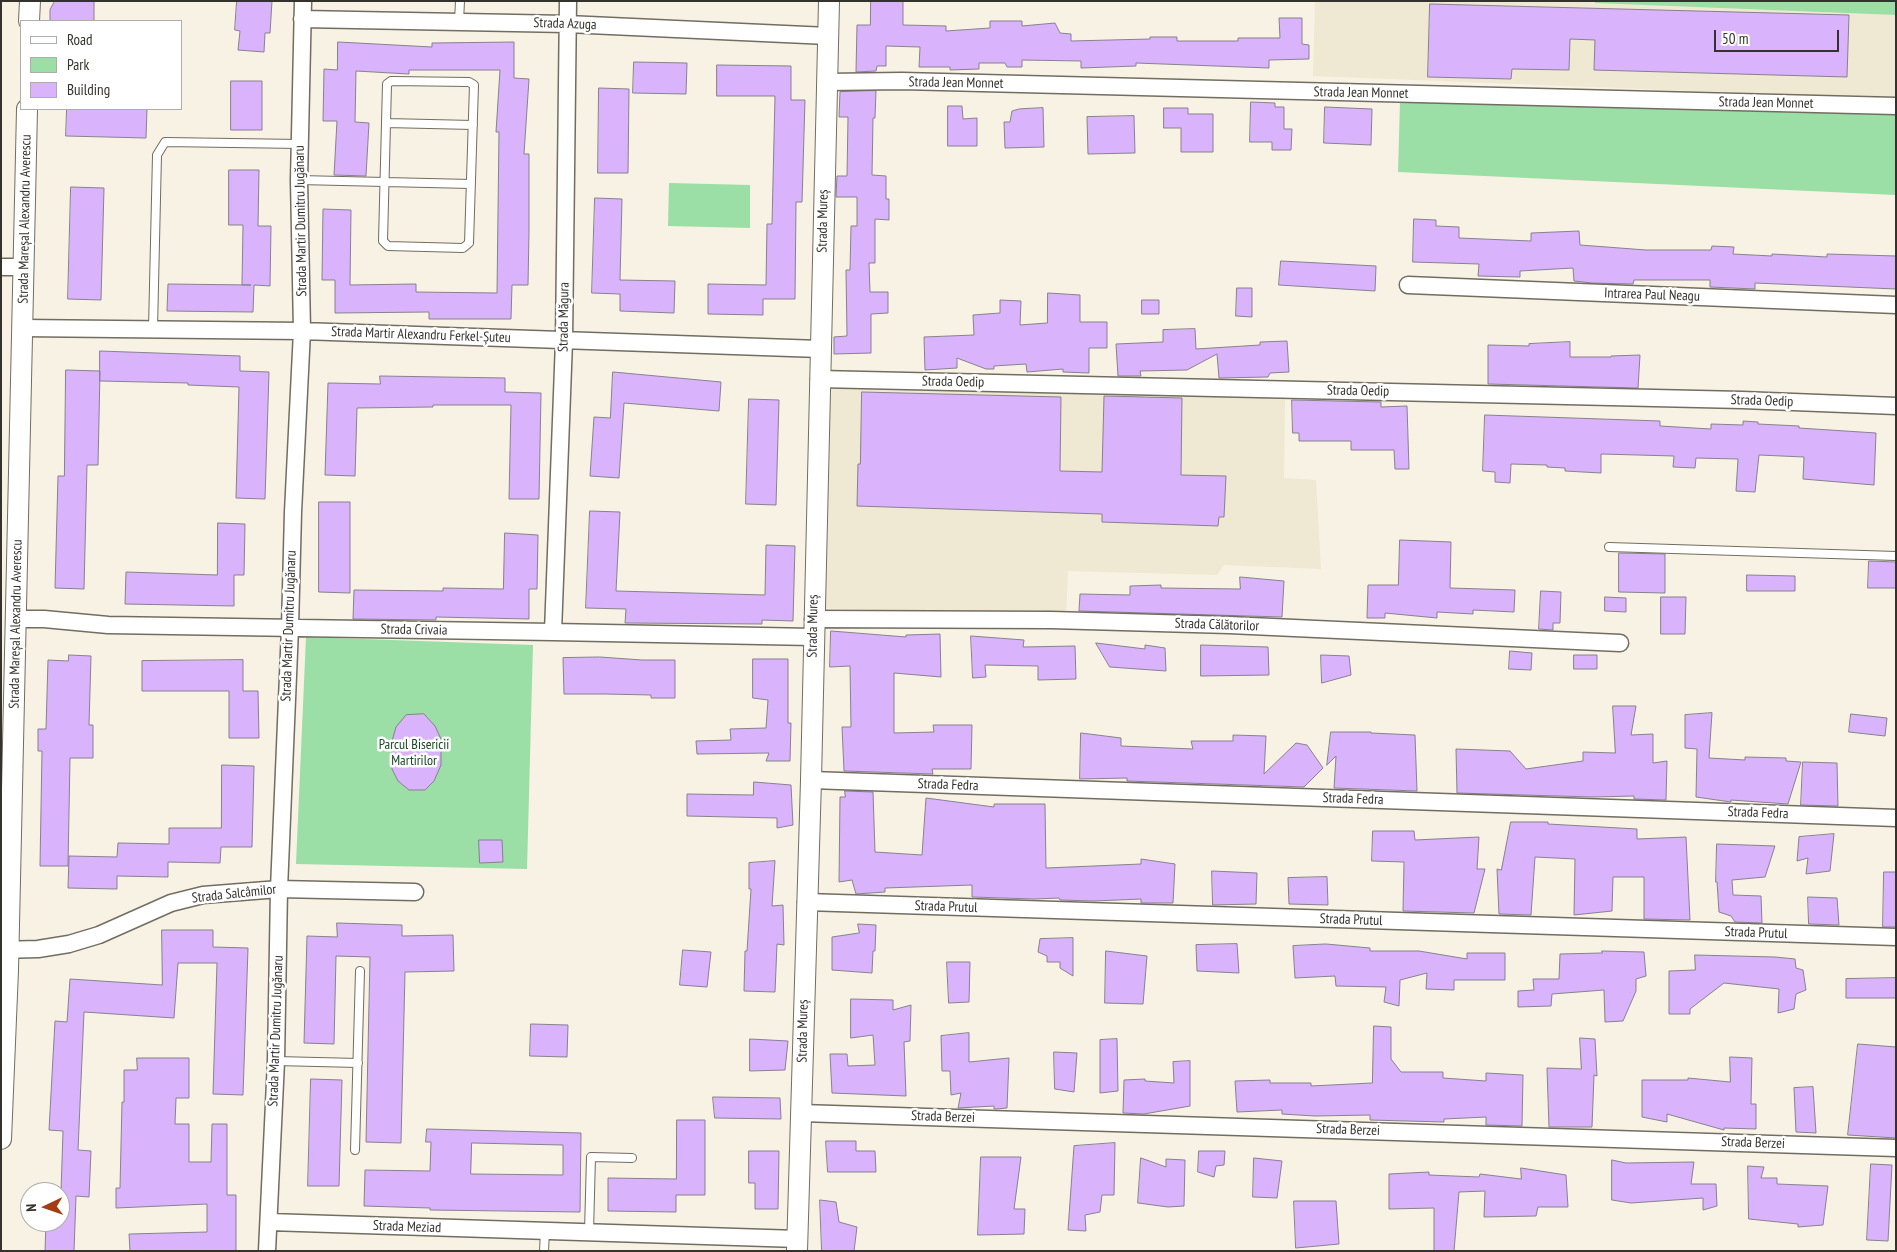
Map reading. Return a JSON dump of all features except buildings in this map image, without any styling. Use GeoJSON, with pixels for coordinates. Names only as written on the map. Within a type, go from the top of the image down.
{"type":"FeatureCollection","features":[{"type":"Feature","properties":{"kind":"street"},"geometry":{"type":"LineString","coordinates":[[29,20],[30,1]]}},
{"type":"Feature","properties":{"kind":"street","name":"Strada Martir Dumitru Jugănaru"},"geometry":{"type":"LineString","coordinates":[[267,1251],[276,1061],[279,889],[293,512],[302,331],[299,180],[302,1]]}},
{"type":"Feature","properties":{"kind":"street","name":"Strada Măgura"},"geometry":{"type":"LineString","coordinates":[[553,632],[564,340],[568,1]]}},
{"type":"Feature","properties":{"kind":"street","name":"Strada Mureș"},"geometry":{"type":"LineString","coordinates":[[798,1245],[829,1]]}},
{"type":"Feature","properties":{"kind":"street","name":"Strada Azuga"},"geometry":{"type":"LineString","coordinates":[[302,19],[567,24],[828,36]]}},
{"type":"Feature","properties":{"kind":"street","name":"Strada Jean Monnet"},"geometry":{"type":"LineString","coordinates":[[827,82],[902,81],[1896,106]]}},
{"type":"Feature","properties":{"kind":"street","name":"Strada Mareșal Alexandru Averescu"},"geometry":{"type":"LineString","coordinates":[[1,1139],[16,619],[27,110]]}},
{"type":"Feature","properties":{"kind":"street"},"geometry":{"type":"LineString","coordinates":[[1,267],[24,267]]}},
{"type":"Feature","properties":{"kind":"street","name":"Intrarea Paul Neagu"},"geometry":{"type":"LineString","coordinates":[[1408,285],[1896,305]]}},
{"type":"Feature","properties":{"kind":"street","name":"Strada Martir Alexandru Ferkel-Șuteu"},"geometry":{"type":"LineString","coordinates":[[22,328],[302,331],[820,349]]}},
{"type":"Feature","properties":{"kind":"street","name":"Strada Oedip"},"geometry":{"type":"LineString","coordinates":[[819,379],[1742,400],[1896,406]]}},
{"type":"Feature","properties":{"kind":"street","name":"Strada Crivaia"},"geometry":{"type":"LineString","coordinates":[[16,619],[44,619],[108,625],[553,632],[813,628]]}},
{"type":"Feature","properties":{"kind":"street","name":"Strada Călătorilor"},"geometry":{"type":"LineString","coordinates":[[813,628],[1051,620],[1229,625],[1620,643]]}},
{"type":"Feature","properties":{"kind":"street","name":"Strada Fedra"},"geometry":{"type":"LineString","coordinates":[[811,780],[1896,818]]}},
{"type":"Feature","properties":{"kind":"street","name":"Strada Salcâmilor"},"geometry":{"type":"LineString","coordinates":[[5,950],[69,944],[99,935],[171,903],[204,894],[279,889],[415,892]]}},
{"type":"Feature","properties":{"kind":"street","name":"Strada Prutul"},"geometry":{"type":"LineString","coordinates":[[806,902],[1896,937]]}},
{"type":"Feature","properties":{"kind":"street","name":"Strada Berzei"},"geometry":{"type":"LineString","coordinates":[[801,1113],[1896,1148]]}},
{"type":"Feature","properties":{"kind":"street","name":"Strada Meziad"},"geometry":{"type":"LineString","coordinates":[[269,1222],[589,1232],[798,1245]]}},
{"type":"Feature","properties":{"kind":"lane"},"geometry":{"type":"LineString","coordinates":[[459,22],[460,1]]}},
{"type":"Feature","properties":{"kind":"lane"},"geometry":{"type":"LineString","coordinates":[[391,81],[470,82],[474,85],[472,125],[469,243],[463,248],[388,246],[384,244],[382,241],[388,84],[391,81]]}},
{"type":"Feature","properties":{"kind":"lane"},"geometry":{"type":"LineString","coordinates":[[386,123],[472,125]]}},
{"type":"Feature","properties":{"kind":"lane"},"geometry":{"type":"LineString","coordinates":[[154,329],[157,155],[165,142],[300,144]]}},
{"type":"Feature","properties":{"kind":"lane"},"geometry":{"type":"LineString","coordinates":[[299,180],[471,184]]}},
{"type":"Feature","properties":{"kind":"lane"},"geometry":{"type":"LineString","coordinates":[[1609,547],[1896,556]]}},
{"type":"Feature","properties":{"kind":"lane"},"geometry":{"type":"LineString","coordinates":[[355,1150],[360,971]]}},
{"type":"Feature","properties":{"kind":"lane"},"geometry":{"type":"LineString","coordinates":[[276,1061],[358,1063]]}},
{"type":"Feature","properties":{"kind":"lane"},"geometry":{"type":"LineString","coordinates":[[589,1232],[591,1157],[632,1158]]}},
{"type":"Feature","properties":{"kind":"lane"},"geometry":{"type":"LineString","coordinates":[[544,1251],[545,1231]]}},
{"type":"Feature","properties":{"kind":"shaded area"},"geometry":{"type":"Polygon","coordinates":[[[1315,1],[1595,1],[1596,3],[1896,15],[1896,99],[1313,76],[1315,1]]]}},
{"type":"Feature","properties":{"kind":"shaded area"},"geometry":{"type":"Polygon","coordinates":[[[823,388],[1285,398],[1284,478],[1316,480],[1321,569],[1224,565],[1217,575],[1068,571],[1066,616],[817,608],[823,388]]]}},
{"type":"Feature","properties":{"kind":"green space"},"geometry":{"type":"Polygon","coordinates":[[[1595,1],[1896,1],[1896,15],[1595,3],[1595,1]]]}},
{"type":"Feature","properties":{"kind":"green space"},"geometry":{"type":"Polygon","coordinates":[[[1400,102],[1896,115],[1896,195],[1398,172],[1400,102]]]}},
{"type":"Feature","properties":{"kind":"green space"},"geometry":{"type":"Polygon","coordinates":[[[669,183],[750,185],[750,228],[668,226],[669,183]]]}},
{"type":"Feature","properties":{"kind":"green space","name":"Parcul Bisericii Martirilor"},"geometry":{"type":"Polygon","coordinates":[[[306,637],[533,645],[527,869],[296,864],[306,637]]]}}]}
